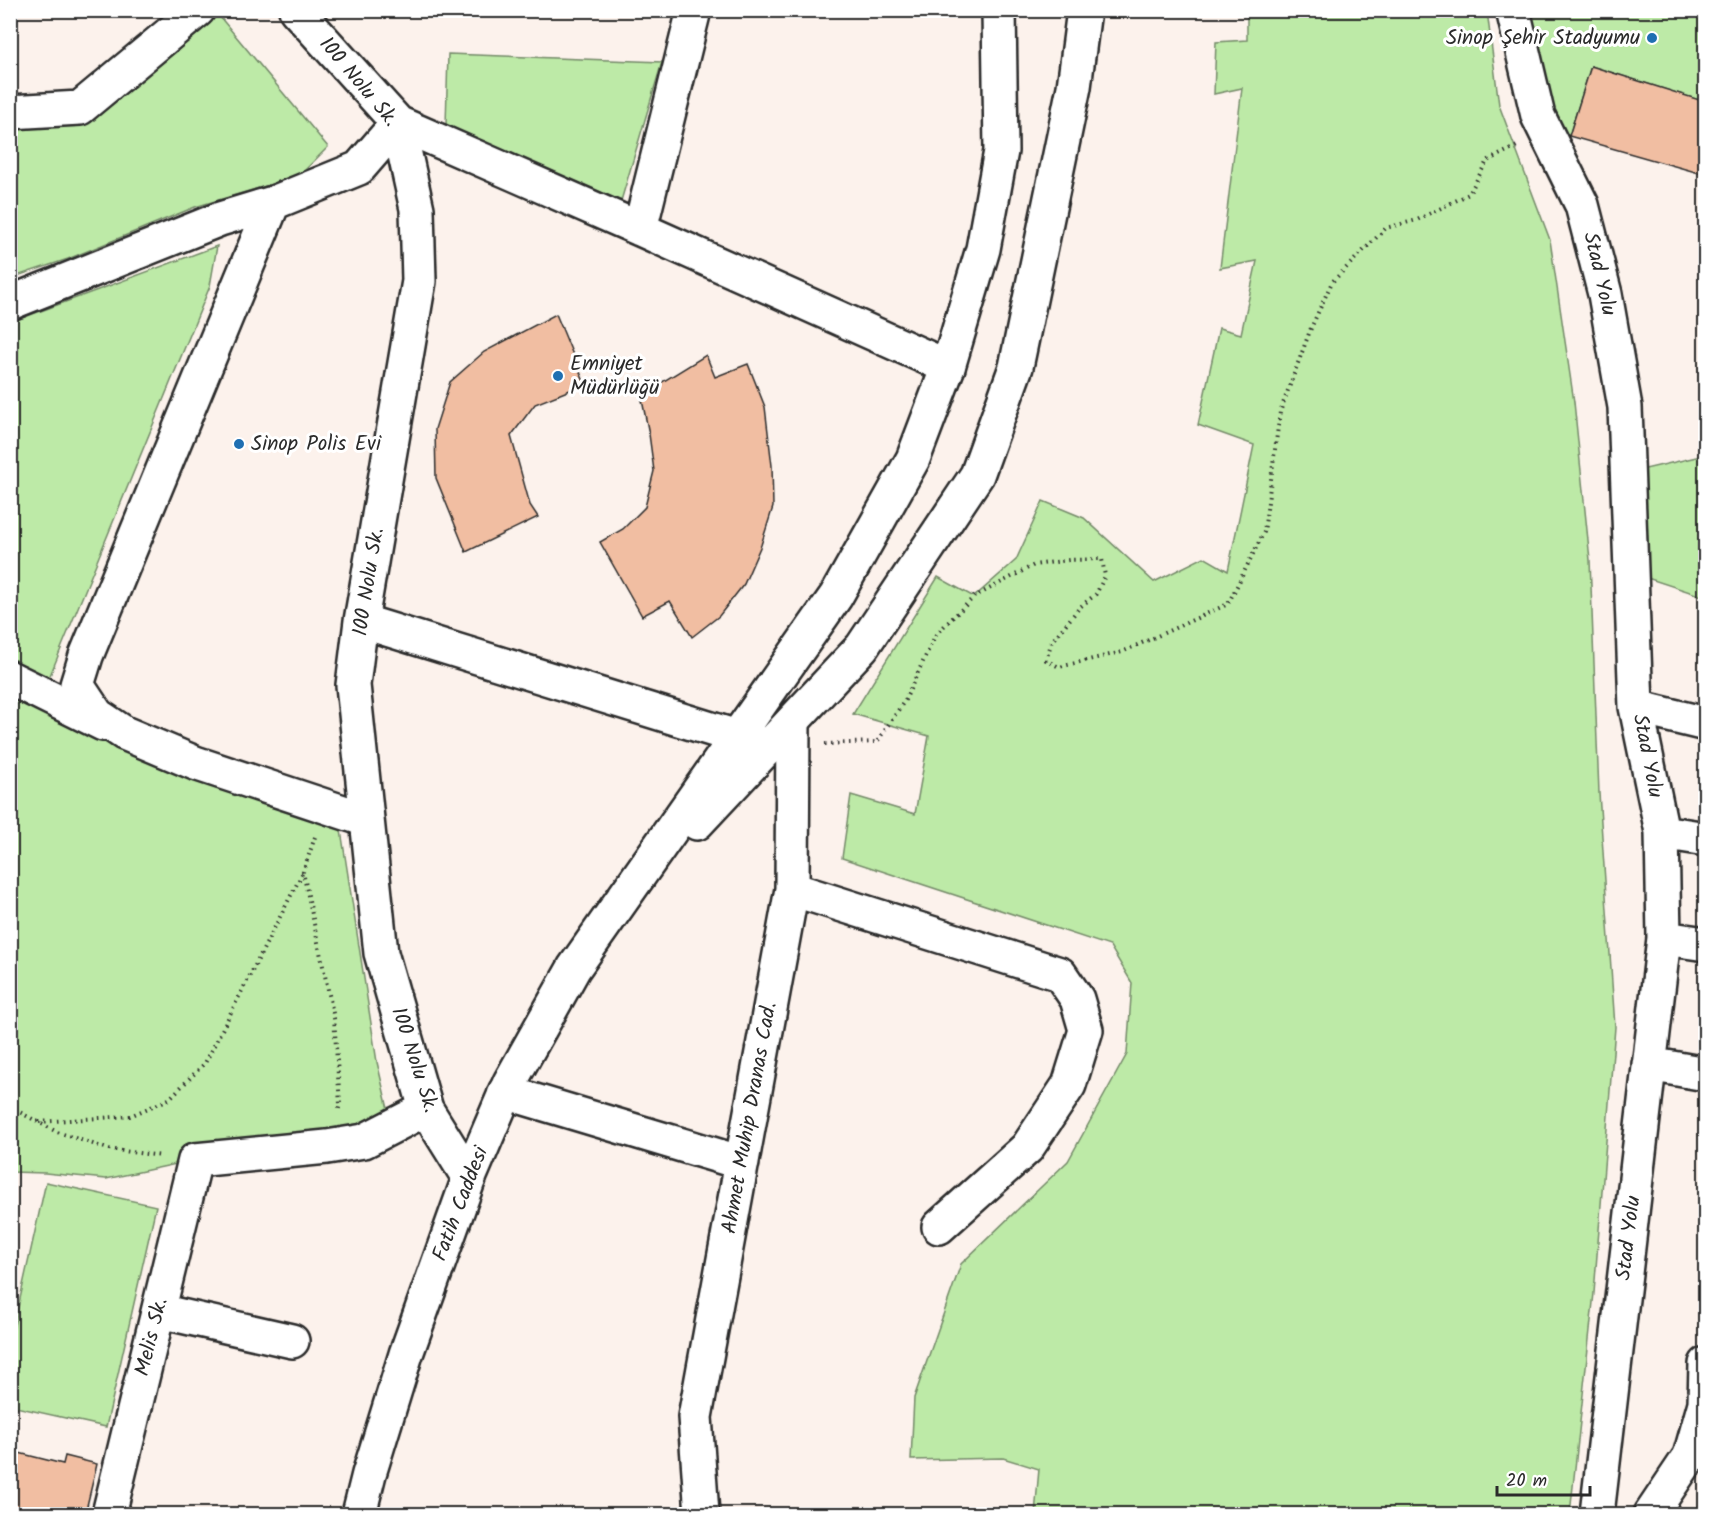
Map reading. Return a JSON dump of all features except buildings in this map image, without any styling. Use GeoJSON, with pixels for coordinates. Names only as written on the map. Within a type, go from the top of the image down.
{"type":"FeatureCollection","features":[{"type":"Feature","properties":{"kind":"main road"},"geometry":{"type":"LineString","coordinates":[[10,112],[80,108],[198,10]]}},
{"type":"Feature","properties":{"kind":"main road","name":"100 Nolu Sk."},"geometry":{"type":"LineString","coordinates":[[296,10],[398,123],[417,209],[419,281],[361,621],[353,685],[381,953],[426,1109],[469,1178]]}},
{"type":"Feature","properties":{"kind":"main road"},"geometry":{"type":"LineString","coordinates":[[640,229],[694,10]]}},
{"type":"Feature","properties":{"kind":"main road"},"geometry":{"type":"LineString","coordinates":[[612,914],[836,596],[913,459],[948,367],[983,249],[1001,151],[999,10]]}},
{"type":"Feature","properties":{"kind":"main road"},"geometry":{"type":"LineString","coordinates":[[612,914],[862,647],[977,475],[1016,367],[1074,87],[1084,10]]}},
{"type":"Feature","properties":{"kind":"main road","name":"Stad Yolu"},"geometry":{"type":"LineString","coordinates":[[1513,10],[1538,116],[1582,205],[1605,294],[1625,407],[1636,707],[1662,831],[1664,938],[1596,1515]]}},
{"type":"Feature","properties":{"kind":"main road"},"geometry":{"type":"LineString","coordinates":[[10,303],[220,219],[273,202],[358,168],[398,123],[948,367]]}},
{"type":"Feature","properties":{"kind":"main road"},"geometry":{"type":"LineString","coordinates":[[124,734],[97,715],[77,685],[86,656],[273,202]]}},
{"type":"Feature","properties":{"kind":"main road"},"geometry":{"type":"LineString","coordinates":[[361,621],[737,737]]}},
{"type":"Feature","properties":{"kind":"main road"},"geometry":{"type":"LineString","coordinates":[[10,678],[124,734],[195,763],[367,820]]}},
{"type":"Feature","properties":{"kind":"main road"},"geometry":{"type":"LineString","coordinates":[[1636,707],[1706,724]]}},
{"type":"Feature","properties":{"kind":"main road","name":"Ahmet Muhip Dranas Cad."},"geometry":{"type":"LineString","coordinates":[[702,1515],[695,1417],[792,889],[793,721]]}},
{"type":"Feature","properties":{"kind":"main road"},"geometry":{"type":"LineString","coordinates":[[1662,831],[1706,839]]}},
{"type":"Feature","properties":{"kind":"main road"},"geometry":{"type":"LineString","coordinates":[[792,889],[1060,974],[1077,999],[1086,1030],[1070,1085],[1027,1148],[939,1227]]}},
{"type":"Feature","properties":{"kind":"main road","name":"Fatih Caddesi"},"geometry":{"type":"LineString","coordinates":[[359,1515],[369,1474],[406,1354],[469,1178],[505,1092],[574,968],[612,914]]}},
{"type":"Feature","properties":{"kind":"main road"},"geometry":{"type":"LineString","coordinates":[[1664,938],[1706,944]]}},
{"type":"Feature","properties":{"kind":"main road"},"geometry":{"type":"LineString","coordinates":[[1649,1064],[1706,1074]]}},
{"type":"Feature","properties":{"kind":"main road"},"geometry":{"type":"LineString","coordinates":[[505,1092],[742,1162]]}},
{"type":"Feature","properties":{"kind":"main road"},"geometry":{"type":"LineString","coordinates":[[195,1160],[327,1147],[364,1141],[426,1109]]}},
{"type":"Feature","properties":{"kind":"main road","name":"Melis Sk."},"geometry":{"type":"LineString","coordinates":[[109,1515],[195,1160]]}},
{"type":"Feature","properties":{"kind":"main road"},"geometry":{"type":"LineString","coordinates":[[159,1311],[292,1341]]}},
{"type":"Feature","properties":{"kind":"main road"},"geometry":{"type":"LineString","coordinates":[[1651,1515],[1690,1456],[1705,1403],[1706,1364]]}},
{"type":"Feature","properties":{"kind":"path"},"geometry":{"type":"LineString","coordinates":[[793,721],[825,744],[877,742],[905,700],[936,634],[974,597],[1034,565],[1069,560],[1102,559],[1106,576],[1096,594],[1080,607],[1052,641],[1046,660],[1059,667],[1122,652],[1228,604],[1264,532],[1280,412],[1311,328],[1332,282],[1386,228],[1417,220],[1469,194],[1487,161],[1515,145],[1531,147],[1549,138]]}},
{"type":"Feature","properties":{"kind":"path"},"geometry":{"type":"LineString","coordinates":[[39,1122],[130,1116],[169,1099],[205,1063],[303,872],[325,806]]}},
{"type":"Feature","properties":{"kind":"path"},"geometry":{"type":"LineString","coordinates":[[303,872],[334,1018],[340,1104],[327,1147]]}},
{"type":"Feature","properties":{"kind":"path"},"geometry":{"type":"LineString","coordinates":[[10,1107],[57,1132],[108,1149],[195,1160]]}},
{"type":"Feature","properties":{"kind":"green space"},"geometry":{"type":"Polygon","coordinates":[[[198,11],[215,11],[328,147],[299,176],[195,207],[68,259],[11,278],[10,112],[80,108],[198,11]]]}},
{"type":"Feature","properties":{"kind":"green space"},"geometry":{"type":"Polygon","coordinates":[[[1247,11],[1487,11],[1499,105],[1550,240],[1574,402],[1590,560],[1599,793],[1615,1027],[1594,1293],[1570,1514],[1035,1514],[1039,1469],[1003,1458],[911,1460],[914,1398],[961,1264],[1068,1161],[1127,1054],[1132,983],[1110,946],[842,858],[851,795],[915,814],[929,736],[853,714],[938,577],[974,597],[1016,560],[1043,501],[1084,518],[1154,582],[1204,557],[1228,571],[1254,445],[1198,425],[1219,328],[1241,334],[1257,261],[1220,268],[1242,88],[1214,94],[1216,42],[1247,40],[1247,11]]]}},
{"type":"Feature","properties":{"kind":"green space"},"geometry":{"type":"Polygon","coordinates":[[[1529,11],[1705,11],[1705,102],[1591,66],[1569,136],[1550,129],[1529,11]]]}},
{"type":"Feature","properties":{"kind":"green space"},"geometry":{"type":"Polygon","coordinates":[[[448,54],[662,62],[621,201],[446,125],[448,54]]]}},
{"type":"Feature","properties":{"kind":"green space"},"geometry":{"type":"Polygon","coordinates":[[[217,246],[210,286],[42,695],[338,811],[377,1062],[392,1126],[195,1160],[106,1179],[11,1172],[11,322],[217,246]]]}},
{"type":"Feature","properties":{"kind":"green space"},"geometry":{"type":"Polygon","coordinates":[[[1705,455],[1705,597],[1641,576],[1628,473],[1705,455]]]}},
{"type":"Feature","properties":{"kind":"green space"},"geometry":{"type":"Polygon","coordinates":[[[46,1182],[156,1206],[106,1427],[11,1406],[11,1339],[46,1182]]]}},
{"type":"Feature","properties":{"kind":"place","name":"Sinop Şehir Stadyumu"},"geometry":{"type":"Point","coordinates":[1652,38]}},
{"type":"Feature","properties":{"kind":"place","name":"Emniyet Müdürlüğü"},"geometry":{"type":"Point","coordinates":[558,376]}},
{"type":"Feature","properties":{"kind":"place","name":"Sinop Polis Evi"},"geometry":{"type":"Point","coordinates":[239,444]}}]}
